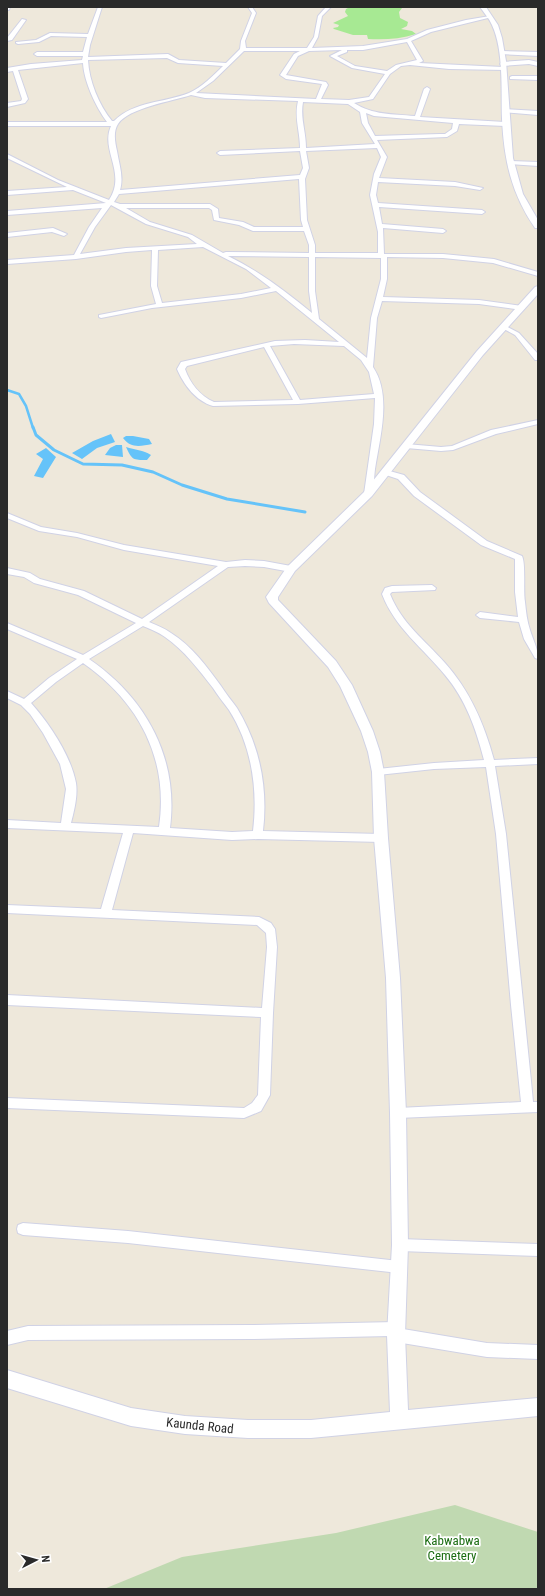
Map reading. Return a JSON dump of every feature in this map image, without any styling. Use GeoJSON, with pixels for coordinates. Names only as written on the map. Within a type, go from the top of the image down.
{"type":"FeatureCollection","features":[{"type":"Feature","properties":{"kind":"street"},"geometry":{"type":"LineString","coordinates":[[100,7],[90,36],[85,58],[87,78],[106,117],[115,124]]}},
{"type":"Feature","properties":{"kind":"street"},"geometry":{"type":"LineString","coordinates":[[243,50],[243,41],[254,13],[250,7]]}},
{"type":"Feature","properties":{"kind":"street"},"geometry":{"type":"LineString","coordinates":[[318,101],[325,85],[324,83],[286,77],[283,75],[296,55],[308,50],[316,37],[320,16],[329,7]]}},
{"type":"Feature","properties":{"kind":"street"},"geometry":{"type":"LineString","coordinates":[[483,7],[495,26],[502,53],[505,124],[511,163],[523,205],[538,226]]}},
{"type":"Feature","properties":{"kind":"street"},"geometry":{"type":"LineString","coordinates":[[192,94],[227,66],[243,50],[353,49],[408,40],[429,31],[466,21],[490,17]]}},
{"type":"Feature","properties":{"kind":"street"},"geometry":{"type":"LineString","coordinates":[[7,40],[10,39],[24,20]]}},
{"type":"Feature","properties":{"kind":"street"},"geometry":{"type":"LineString","coordinates":[[18,42],[37,41],[50,34],[90,36]]}},
{"type":"Feature","properties":{"kind":"street"},"geometry":{"type":"LineString","coordinates":[[408,40],[420,60],[412,64]]}},
{"type":"Feature","properties":{"kind":"street"},"geometry":{"type":"LineString","coordinates":[[353,49],[333,56],[354,67],[388,73]]}},
{"type":"Feature","properties":{"kind":"street"},"geometry":{"type":"LineString","coordinates":[[502,53],[538,54]]}},
{"type":"Feature","properties":{"kind":"street"},"geometry":{"type":"LineString","coordinates":[[37,54],[85,58],[166,56],[178,61],[227,66]]}},
{"type":"Feature","properties":{"kind":"street"},"geometry":{"type":"LineString","coordinates":[[7,70],[85,58]]}},
{"type":"Feature","properties":{"kind":"street"},"geometry":{"type":"LineString","coordinates":[[76,257],[89,230],[117,192],[119,184],[119,166],[112,149],[115,124],[122,117],[135,111],[170,99],[192,94],[349,102],[371,98],[388,73],[395,67],[412,64],[449,68],[503,66],[512,62],[529,62],[538,64]]}},
{"type":"Feature","properties":{"kind":"street"},"geometry":{"type":"LineString","coordinates":[[7,105],[22,102],[25,99],[15,68]]}},
{"type":"Feature","properties":{"kind":"street"},"geometry":{"type":"LineString","coordinates":[[512,78],[538,78]]}},
{"type":"Feature","properties":{"kind":"street"},"geometry":{"type":"LineString","coordinates":[[417,118],[427,89]]}},
{"type":"Feature","properties":{"kind":"street"},"geometry":{"type":"LineString","coordinates":[[301,100],[298,118],[303,137],[302,149],[306,168],[306,171],[302,177],[304,220],[312,245],[312,291],[316,320]]}},
{"type":"Feature","properties":{"kind":"street"},"geometry":{"type":"LineString","coordinates":[[349,102],[363,111],[456,122],[505,124]]}},
{"type":"Feature","properties":{"kind":"street"},"geometry":{"type":"LineString","coordinates":[[363,111],[364,121],[384,158],[376,180],[373,195],[374,205],[380,226],[384,279],[374,318],[370,366],[378,396],[379,415],[375,448],[369,475],[368,494]]}},
{"type":"Feature","properties":{"kind":"street"},"geometry":{"type":"LineString","coordinates":[[505,111],[538,113]]}},
{"type":"Feature","properties":{"kind":"street"},"geometry":{"type":"LineString","coordinates":[[374,138],[444,136],[455,130],[456,122]]}},
{"type":"Feature","properties":{"kind":"street"},"geometry":{"type":"LineString","coordinates":[[7,124],[115,124]]}},
{"type":"Feature","properties":{"kind":"street"},"geometry":{"type":"LineString","coordinates":[[220,152],[378,146]]}},
{"type":"Feature","properties":{"kind":"street"},"geometry":{"type":"LineString","coordinates":[[7,156],[43,176],[109,204],[119,206],[210,206],[215,208],[216,219],[242,223],[253,229],[307,229]]}},
{"type":"Feature","properties":{"kind":"street"},"geometry":{"type":"LineString","coordinates":[[511,163],[538,164]]}},
{"type":"Feature","properties":{"kind":"street"},"geometry":{"type":"LineString","coordinates":[[117,192],[302,177]]}},
{"type":"Feature","properties":{"kind":"street"},"geometry":{"type":"LineString","coordinates":[[376,180],[455,184],[480,188]]}},
{"type":"Feature","properties":{"kind":"street"},"geometry":{"type":"LineString","coordinates":[[7,193],[74,188]]}},
{"type":"Feature","properties":{"kind":"street"},"geometry":{"type":"LineString","coordinates":[[7,213],[109,204]]}},
{"type":"Feature","properties":{"kind":"street"},"geometry":{"type":"LineString","coordinates":[[374,205],[482,212]]}},
{"type":"Feature","properties":{"kind":"street"},"geometry":{"type":"LineString","coordinates":[[119,206],[148,223],[190,236],[220,254],[248,268],[278,289],[370,366]]}},
{"type":"Feature","properties":{"kind":"street"},"geometry":{"type":"LineString","coordinates":[[380,226],[443,231]]}},
{"type":"Feature","properties":{"kind":"street"},"geometry":{"type":"LineString","coordinates":[[7,235],[53,230],[64,234]]}},
{"type":"Feature","properties":{"kind":"street"},"geometry":{"type":"LineString","coordinates":[[7,262],[76,257],[155,248],[205,245]]}},
{"type":"Feature","properties":{"kind":"street"},"geometry":{"type":"LineString","coordinates":[[155,248],[153,262],[154,296],[160,305]]}},
{"type":"Feature","properties":{"kind":"street"},"geometry":{"type":"LineString","coordinates":[[220,254],[433,256],[505,263],[538,274]]}},
{"type":"Feature","properties":{"kind":"street"},"geometry":{"type":"LineString","coordinates":[[101,316],[160,305],[241,296],[278,289]]}},
{"type":"Feature","properties":{"kind":"street"},"geometry":{"type":"LineString","coordinates":[[399,1420],[396,1332],[400,1245],[398,1113],[393,978],[381,838],[378,772],[374,752],[367,731],[346,685],[332,664],[273,601],[272,597],[291,569],[368,494],[480,353],[538,289]]}},
{"type":"Feature","properties":{"kind":"street"},"geometry":{"type":"LineString","coordinates":[[378,299],[479,302],[522,308]]}},
{"type":"Feature","properties":{"kind":"street"},"geometry":{"type":"LineString","coordinates":[[504,327],[517,334],[538,358]]}},
{"type":"Feature","properties":{"kind":"street"},"geometry":{"type":"LineString","coordinates":[[345,344],[294,343],[266,345],[202,362],[184,364],[181,369],[183,374],[204,400],[213,404],[298,402],[378,396]]}},
{"type":"Feature","properties":{"kind":"street"},"geometry":{"type":"LineString","coordinates":[[266,345],[298,402]]}},
{"type":"Feature","properties":{"kind":"street"},"geometry":{"type":"LineString","coordinates":[[406,446],[441,449],[453,448],[494,432],[538,422]]}},
{"type":"Feature","properties":{"kind":"street"},"geometry":{"type":"LineString","coordinates":[[386,472],[401,476],[417,494],[484,543],[518,558],[522,565],[519,575],[522,620],[524,628],[538,656]]}},
{"type":"Feature","properties":{"kind":"street"},"geometry":{"type":"LineString","coordinates":[[7,515],[47,531],[77,535],[124,547],[226,565],[245,563],[291,569]]}},
{"type":"Feature","properties":{"kind":"street"},"geometry":{"type":"LineString","coordinates":[[25,703],[57,676],[82,658],[144,622],[226,565]]}},
{"type":"Feature","properties":{"kind":"street"},"geometry":{"type":"LineString","coordinates":[[7,571],[27,575],[37,581],[80,593],[167,634],[176,640],[189,653],[209,676],[233,710],[244,730],[253,752],[259,775],[260,819],[258,835]]}},
{"type":"Feature","properties":{"kind":"street"},"geometry":{"type":"LineString","coordinates":[[398,1113],[533,1107],[518,1020],[500,822],[496,787],[490,763],[478,723],[466,698],[445,669],[404,628],[391,608],[386,594],[388,590],[392,589],[432,588]]}},
{"type":"Feature","properties":{"kind":"street"},"geometry":{"type":"LineString","coordinates":[[480,615],[522,620]]}},
{"type":"Feature","properties":{"kind":"street"},"geometry":{"type":"LineString","coordinates":[[7,626],[82,658],[100,671],[118,688],[149,733],[164,771],[166,816],[164,831]]}},
{"type":"Feature","properties":{"kind":"street"},"geometry":{"type":"LineString","coordinates":[[7,694],[25,703],[38,718],[56,745],[68,772],[71,786],[69,814],[65,826]]}},
{"type":"Feature","properties":{"kind":"street"},"geometry":{"type":"LineString","coordinates":[[378,772],[434,766],[538,761]]}},
{"type":"Feature","properties":{"kind":"street"},"geometry":{"type":"LineString","coordinates":[[7,824],[164,831],[232,836],[258,835],[381,838]]}},
{"type":"Feature","properties":{"kind":"street"},"geometry":{"type":"LineString","coordinates":[[106,912],[129,830]]}},
{"type":"Feature","properties":{"kind":"street"},"geometry":{"type":"LineString","coordinates":[[7,909],[106,912],[259,921],[267,926],[271,932],[272,947],[267,1013],[264,1095],[261,1103],[254,1110],[244,1113],[7,1103]]}},
{"type":"Feature","properties":{"kind":"street"},"geometry":{"type":"LineString","coordinates":[[7,1000],[267,1013]]}},
{"type":"Feature","properties":{"kind":"street"},"geometry":{"type":"LineString","coordinates":[[23,1229],[128,1237],[399,1267]]}},
{"type":"Feature","properties":{"kind":"street"},"geometry":{"type":"LineString","coordinates":[[400,1245],[538,1250]]}},
{"type":"Feature","properties":{"kind":"street"},"geometry":{"type":"LineString","coordinates":[[7,1338],[28,1333],[396,1332],[487,1350],[538,1352]]}},
{"type":"Feature","properties":{"kind":"street","name":"Kaunda Road"},"geometry":{"type":"LineString","coordinates":[[7,1379],[131,1417],[185,1425],[248,1429],[311,1429],[538,1407]]}},
{"type":"Feature","properties":{"kind":"green space"},"geometry":{"type":"Polygon","coordinates":[[[350,7],[400,7],[402,8],[399,12],[400,18],[408,22],[407,26],[401,29],[412,31],[416,34],[392,39],[368,39],[367,35],[353,35],[334,29],[333,28],[338,27],[339,25],[333,23],[348,16],[345,12],[346,9],[350,7]]]}},
{"type":"Feature","properties":{"kind":"green space","name":"Kabwabwa Cemetery"},"geometry":{"type":"Polygon","coordinates":[[[455,1505],[538,1532],[538,1589],[104,1589],[182,1557],[336,1533],[455,1505]]]}},
{"type":"Feature","properties":{"kind":"water"},"geometry":{"type":"Polygon","coordinates":[[[111,434],[115,442],[97,448],[82,459],[72,453],[93,441],[111,434]]]}},
{"type":"Feature","properties":{"kind":"water"},"geometry":{"type":"Polygon","coordinates":[[[126,436],[149,439],[152,444],[136,446],[129,444],[123,438],[126,436]]]}},
{"type":"Feature","properties":{"kind":"water"},"geometry":{"type":"Polygon","coordinates":[[[116,445],[122,445],[123,457],[105,455],[110,448],[116,445]]]}},
{"type":"Feature","properties":{"kind":"water"},"geometry":{"type":"Polygon","coordinates":[[[126,447],[151,455],[147,460],[139,460],[130,455],[126,447]]]}},
{"type":"Feature","properties":{"kind":"water"},"geometry":{"type":"Polygon","coordinates":[[[46,448],[56,457],[43,478],[34,476],[43,459],[36,454],[46,448]]]}},
{"type":"Feature","properties":{"kind":"waterway"},"geometry":{"type":"LineString","coordinates":[[7,390],[19,394],[26,406],[33,428]]}},
{"type":"Feature","properties":{"kind":"waterway"},"geometry":{"type":"LineString","coordinates":[[33,427],[36,435],[54,450],[83,464],[122,465],[153,472],[182,485],[227,499],[305,512]]}}]}
